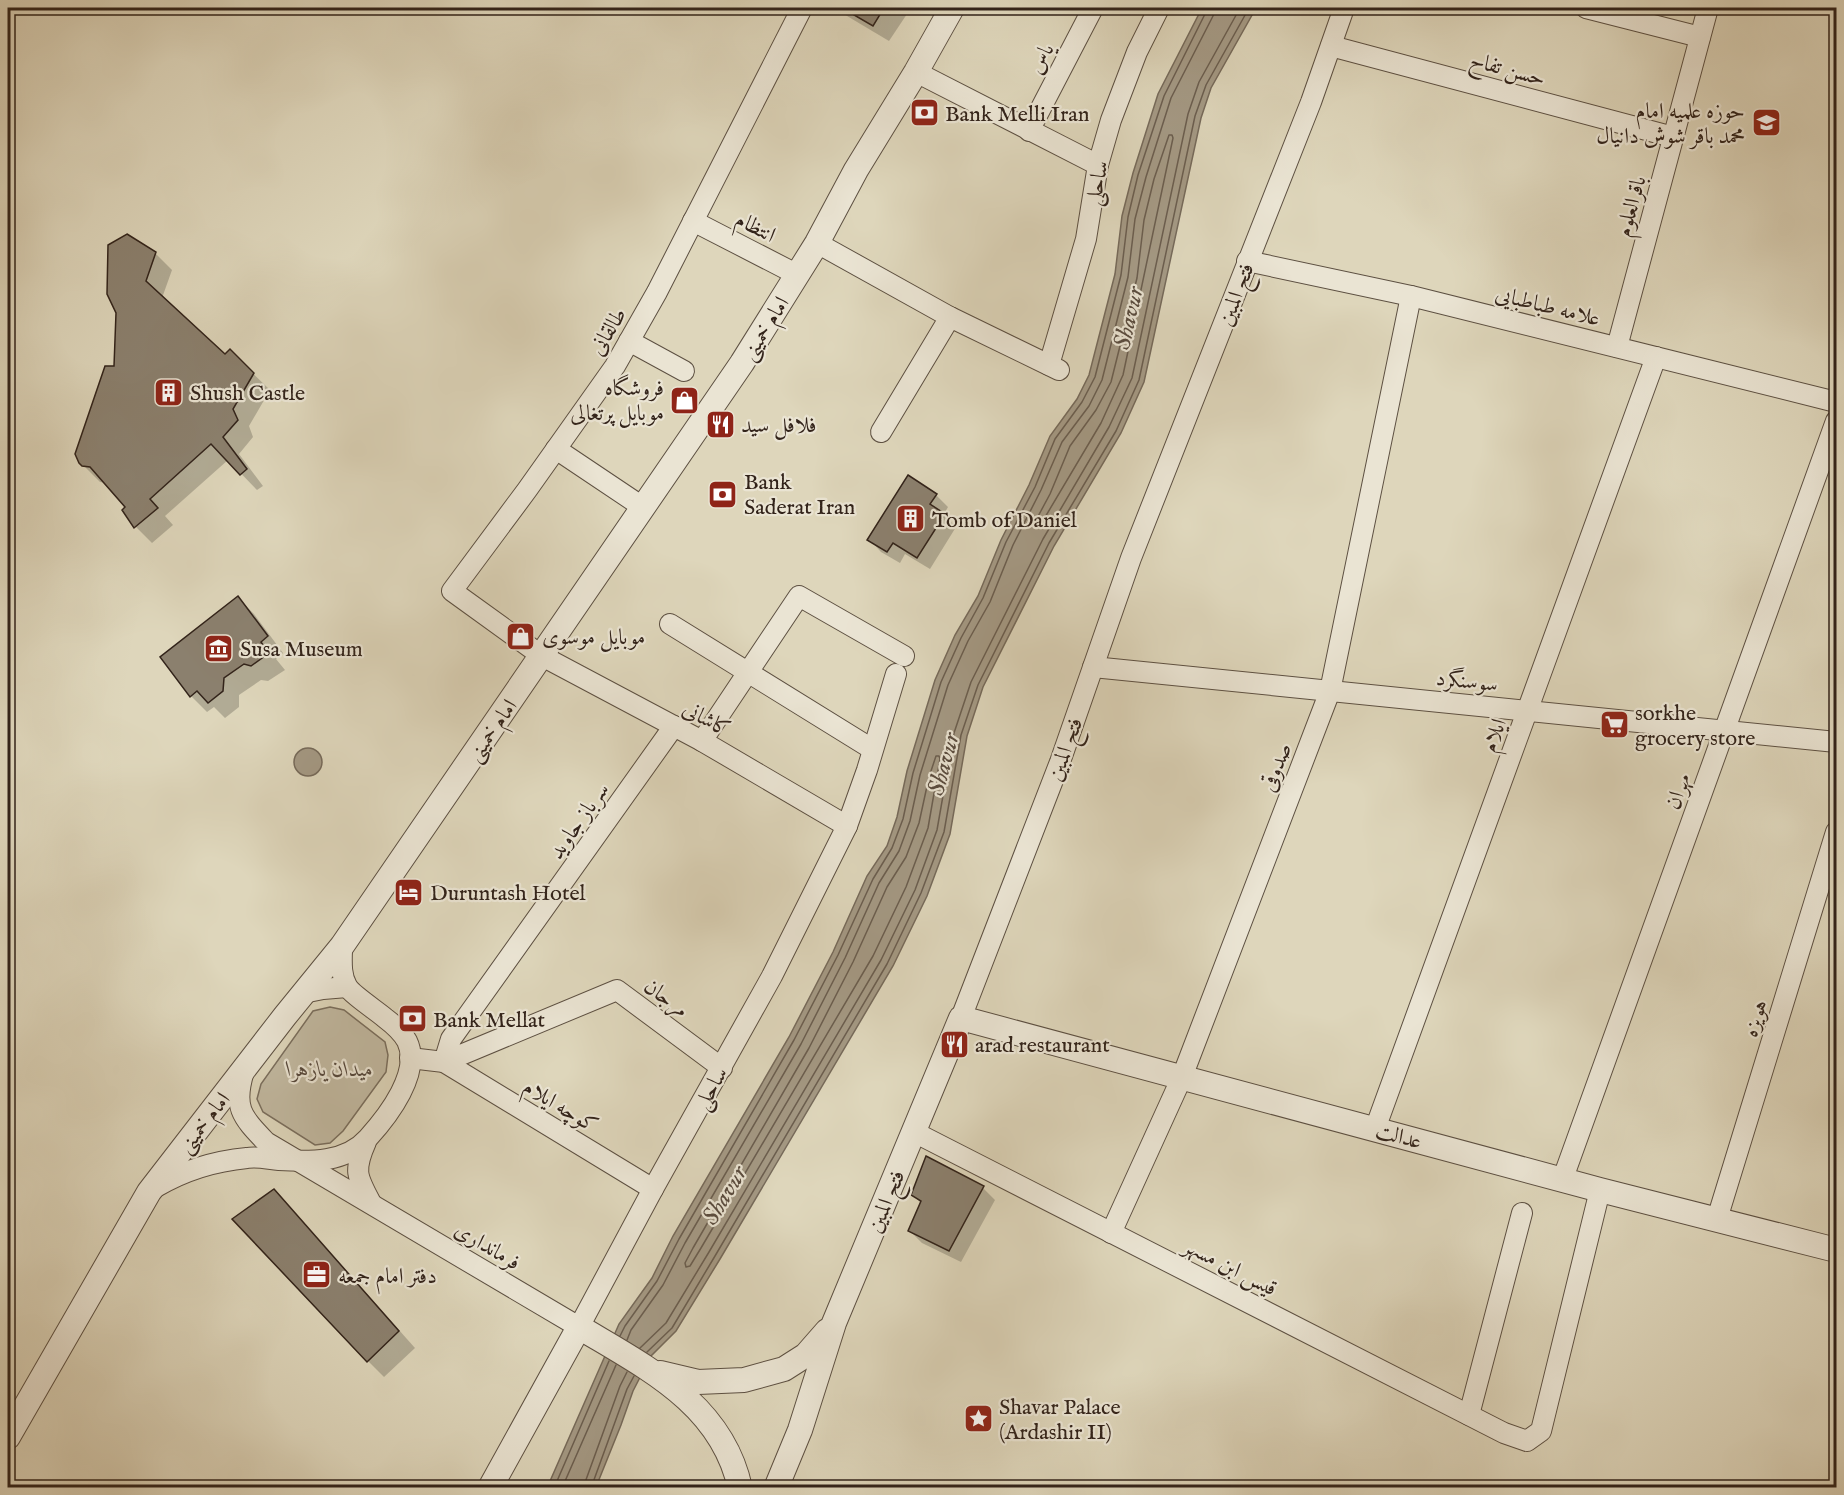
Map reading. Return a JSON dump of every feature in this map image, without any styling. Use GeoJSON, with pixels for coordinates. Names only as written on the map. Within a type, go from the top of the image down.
{"type":"FeatureCollection","features":[{"type":"Feature","properties":{"kind":"street","name":"طالقانی"},"geometry":{"type":"LineString","coordinates":[[542,656],[452,591],[615,366],[657,292],[802,8]]}},
{"type":"Feature","properties":{"kind":"street","name":"امام خمینی"},"geometry":{"type":"LineString","coordinates":[[8,1437],[149,1192],[342,946],[742,363],[817,243],[856,170],[952,8]]}},
{"type":"Feature","properties":{"kind":"street","name":"یاس"},"geometry":{"type":"LineString","coordinates":[[1029,131],[1093,8]]}},
{"type":"Feature","properties":{"kind":"street","name":"ساحلی"},"geometry":{"type":"LineString","coordinates":[[950,317],[1054,368],[1086,239],[1098,165],[1111,120],[1133,62],[1159,8]]}},
{"type":"Feature","properties":{"kind":"street","name":"فتح المبین"},"geometry":{"type":"LineString","coordinates":[[777,1488],[800,1430],[834,1323],[961,1018],[1060,762],[1131,558],[1311,102],[1344,8]]}},
{"type":"Feature","properties":{"kind":"street"},"geometry":{"type":"LineString","coordinates":[[1586,8],[1700,37]]}},
{"type":"Feature","properties":{"kind":"street","name":"باقرالعلوم"},"geometry":{"type":"LineString","coordinates":[[1617,347],[1708,8]]}},
{"type":"Feature","properties":{"kind":"street","name":"حسن تفاح"},"geometry":{"type":"LineString","coordinates":[[1331,46],[1673,137]]}},
{"type":"Feature","properties":{"kind":"street"},"geometry":{"type":"LineString","coordinates":[[916,72],[1098,165]]}},
{"type":"Feature","properties":{"kind":"street","name":"انتظام"},"geometry":{"type":"LineString","coordinates":[[693,221],[798,274]]}},
{"type":"Feature","properties":{"kind":"street"},"geometry":{"type":"LineString","coordinates":[[817,243],[950,317],[881,432]]}},
{"type":"Feature","properties":{"kind":"street","name":"علامه طباطبایی"},"geometry":{"type":"LineString","coordinates":[[1247,261],[1411,296],[1836,402]]}},
{"type":"Feature","properties":{"kind":"street","name":"صدوقی"},"geometry":{"type":"LineString","coordinates":[[1111,1233],[1182,1077],[1330,691],[1411,296]]}},
{"type":"Feature","properties":{"kind":"street"},"geometry":{"type":"LineString","coordinates":[[629,341],[684,371]]}},
{"type":"Feature","properties":{"kind":"street","name":"ایلام"},"geometry":{"type":"LineString","coordinates":[[1375,1129],[1656,357]]}},
{"type":"Feature","properties":{"kind":"street","name":"مهران"},"geometry":{"type":"LineString","coordinates":[[1563,1179],[1836,421]]}},
{"type":"Feature","properties":{"kind":"street"},"geometry":{"type":"LineString","coordinates":[[556,449],[644,508]]}},
{"type":"Feature","properties":{"kind":"street","name":"ساحلی"},"geometry":{"type":"LineString","coordinates":[[490,1488],[585,1331],[653,1189],[772,976],[847,826],[900,665],[799,596],[748,673]]}},
{"type":"Feature","properties":{"kind":"street"},"geometry":{"type":"LineString","coordinates":[[670,624],[872,749]]}},
{"type":"Feature","properties":{"kind":"street","name":"کاشانی"},"geometry":{"type":"LineString","coordinates":[[542,656],[702,741],[847,826]]}},
{"type":"Feature","properties":{"kind":"street","name":"سوسنگرد"},"geometry":{"type":"LineString","coordinates":[[1093,667],[1836,742]]}},
{"type":"Feature","properties":{"kind":"street"},"geometry":{"type":"LineString","coordinates":[[702,741],[748,673]]}},
{"type":"Feature","properties":{"kind":"street","name":"سرباز جاوید"},"geometry":{"type":"LineString","coordinates":[[444,1062],[451,1039],[674,726]]}},
{"type":"Feature","properties":{"kind":"street","name":"هویزه"},"geometry":{"type":"LineString","coordinates":[[1717,1219],[1836,832]]}},
{"type":"Feature","properties":{"kind":"street"},"geometry":{"type":"LineString","coordinates":[[149,1192],[178,1174],[209,1165],[248,1157],[329,1159],[352,1152],[368,1138],[395,1103],[408,1077],[410,1058],[407,1042],[395,1025],[347,987],[342,971],[342,946]]}},
{"type":"Feature","properties":{"kind":"street"},"geometry":{"type":"LineString","coordinates":[[303,993],[347,987]]}},
{"type":"Feature","properties":{"kind":"street","name":"مرجان"},"geometry":{"type":"LineString","coordinates":[[444,1062],[617,990],[722,1068]]}},
{"type":"Feature","properties":{"kind":"street","name":"عدالت"},"geometry":{"type":"LineString","coordinates":[[961,1018],[1600,1190],[1836,1250]]}},
{"type":"Feature","properties":{"kind":"street"},"geometry":{"type":"LineString","coordinates":[[410,1058],[444,1062]]}},
{"type":"Feature","properties":{"kind":"street","name":"کوچه ایلام"},"geometry":{"type":"LineString","coordinates":[[444,1062],[653,1189]]}},
{"type":"Feature","properties":{"kind":"street"},"geometry":{"type":"LineString","coordinates":[[244,1068],[238,1091],[239,1104],[246,1121],[266,1142],[297,1160]]}},
{"type":"Feature","properties":{"kind":"street","name":"قیس ابن مسهر"},"geometry":{"type":"LineString","coordinates":[[914,1132],[1504,1433],[1527,1441],[1541,1431],[1600,1190]]}},
{"type":"Feature","properties":{"kind":"street"},"geometry":{"type":"LineString","coordinates":[[368,1138],[358,1159],[358,1177],[371,1203]]}},
{"type":"Feature","properties":{"kind":"street","name":"فرمانداری"},"geometry":{"type":"LineString","coordinates":[[297,1160],[585,1331]]}},
{"type":"Feature","properties":{"kind":"street"},"geometry":{"type":"LineString","coordinates":[[1469,1415],[1522,1213]]}},
{"type":"Feature","properties":{"kind":"street"},"geometry":{"type":"LineString","coordinates":[[656,1372],[698,1382],[744,1380],[784,1370],[806,1355],[834,1323]]}},
{"type":"Feature","properties":{"kind":"street"},"geometry":{"type":"LineString","coordinates":[[585,1331],[656,1372],[694,1406],[720,1435],[735,1466],[740,1488]]}},
{"type":"Feature","properties":{"kind":"green space","name":"میدان یازهرا"},"geometry":{"type":"Polygon","coordinates":[[[330,1007],[344,1010],[385,1042],[388,1055],[386,1072],[343,1131],[330,1143],[315,1145],[263,1112],[257,1099],[261,1084],[313,1011],[330,1007]]]}},
{"type":"Feature","properties":{"kind":"water","name":"Shavur"},"geometry":{"type":"Polygon","coordinates":[[[1202,8],[1256,8],[1211,88],[1201,118],[1144,382],[1121,433],[1054,546],[983,687],[967,736],[950,834],[927,896],[893,966],[720,1259],[676,1331],[651,1356],[633,1391],[596,1487],[547,1488],[619,1324],[652,1278],[673,1236],[789,1037],[833,952],[867,876],[887,846],[935,680],[955,635],[978,596],[1001,540],[1029,485],[1050,436],[1077,399],[1089,375],[1115,274],[1122,216],[1133,173],[1158,94],[1202,8]]]}},
{"type":"Feature","properties":{"kind":"water"},"geometry":{"type":"Polygon","coordinates":[[[308,748],[318,752],[322,762],[318,772],[308,776],[298,772],[294,762],[298,752],[308,748]]]}},
{"type":"Feature","properties":{"kind":"building"},"geometry":{"type":"Polygon","coordinates":[[[842,8],[884,8],[873,26],[842,8]]]}},
{"type":"Feature","properties":{"kind":"building","name":"Shush Castle"},"geometry":{"type":"Polygon","coordinates":[[[127,234],[156,252],[146,281],[225,354],[230,349],[254,373],[233,409],[238,420],[223,437],[247,469],[240,475],[211,444],[150,499],[158,508],[134,528],[122,510],[125,507],[90,467],[79,463],[75,454],[105,366],[114,366],[116,313],[107,294],[108,245],[127,234]]]}},
{"type":"Feature","properties":{"kind":"building","name":"Tomb of Daniel"},"geometry":{"type":"Polygon","coordinates":[[[908,475],[937,494],[930,504],[945,514],[917,558],[893,543],[887,552],[867,540],[908,475]]]}},
{"type":"Feature","properties":{"kind":"building","name":"Susa Museum"},"geometry":{"type":"Polygon","coordinates":[[[238,596],[268,636],[261,642],[269,653],[251,666],[244,664],[224,678],[223,691],[208,703],[197,691],[190,697],[160,657],[238,596]]]}},
{"type":"Feature","properties":{"kind":"building"},"geometry":{"type":"Polygon","coordinates":[[[926,1156],[984,1186],[949,1251],[908,1231],[921,1201],[911,1195],[926,1156]]]}},
{"type":"Feature","properties":{"kind":"building","name":"دفتر امام جمعه"},"geometry":{"type":"Polygon","coordinates":[[[274,1189],[399,1331],[367,1362],[232,1219],[274,1189]]]}},
{"type":"Feature","properties":{"kind":"place","name":"Bank Melli Iran"},"geometry":{"type":"Point","coordinates":[924,113]}},
{"type":"Feature","properties":{"kind":"place","name":"حوزه علمیه امام محمد باقر شوش دانیال"},"geometry":{"type":"Point","coordinates":[1766,123]}},
{"type":"Feature","properties":{"kind":"place","name":"Shush Castle"},"geometry":{"type":"Point","coordinates":[169,392]}},
{"type":"Feature","properties":{"kind":"place","name":"فروشگاه موبایل پرتغالی"},"geometry":{"type":"Point","coordinates":[685,400]}},
{"type":"Feature","properties":{"kind":"place","name":"فلافل سید"},"geometry":{"type":"Point","coordinates":[720,424]}},
{"type":"Feature","properties":{"kind":"place","name":"Bank Saderat Iran"},"geometry":{"type":"Point","coordinates":[723,494]}},
{"type":"Feature","properties":{"kind":"place","name":"Tomb of Daniel"},"geometry":{"type":"Point","coordinates":[911,519]}},
{"type":"Feature","properties":{"kind":"place","name":"موبایل موسوى"},"geometry":{"type":"Point","coordinates":[521,636]}},
{"type":"Feature","properties":{"kind":"place","name":"Susa Museum"},"geometry":{"type":"Point","coordinates":[219,648]}},
{"type":"Feature","properties":{"kind":"place","name":"sorkhe grocery store"},"geometry":{"type":"Point","coordinates":[1614,725]}},
{"type":"Feature","properties":{"kind":"place","name":"Duruntash Hotel"},"geometry":{"type":"Point","coordinates":[409,892]}},
{"type":"Feature","properties":{"kind":"place","name":"Bank Mellat"},"geometry":{"type":"Point","coordinates":[412,1019]}},
{"type":"Feature","properties":{"kind":"place","name":"arad restaurant"},"geometry":{"type":"Point","coordinates":[954,1044]}},
{"type":"Feature","properties":{"kind":"place","name":"دفتر امام جمعه"},"geometry":{"type":"Point","coordinates":[317,1275]}},
{"type":"Feature","properties":{"kind":"place","name":"Shavar Palace (Ardashir II)"},"geometry":{"type":"Point","coordinates":[978,1419]}}]}
